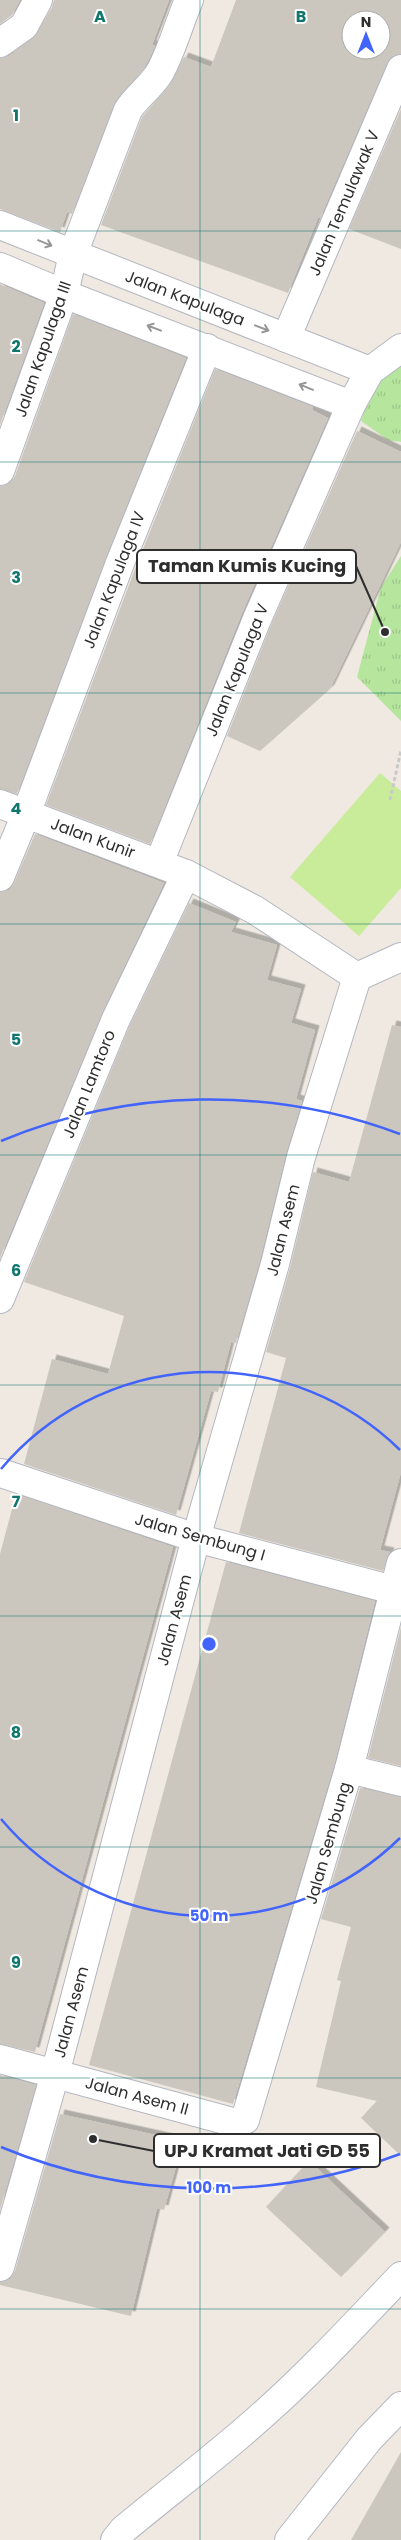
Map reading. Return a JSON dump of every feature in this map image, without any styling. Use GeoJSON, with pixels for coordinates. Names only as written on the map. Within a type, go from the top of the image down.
{"type":"FeatureCollection","features":[{"type":"Feature","properties":{"kind":"street"},"geometry":{"type":"LineString","coordinates":[[0,43],[24,26],[38,0]]}},
{"type":"Feature","properties":{"kind":"street","name":"Jalan Kapulaga III"},"geometry":{"type":"LineString","coordinates":[[0,471],[64,294],[73,254],[128,110],[134,99],[149,87],[160,72],[189,0]]}},
{"type":"Feature","properties":{"kind":"street","name":"Jalan Temulawak V"},"geometry":{"type":"LineString","coordinates":[[286,338],[401,69]]}},
{"type":"Feature","properties":{"kind":"street","name":"Jalan Kapulaga"},"geometry":{"type":"LineString","coordinates":[[0,225],[370,371]]}},
{"type":"Feature","properties":{"kind":"street"},"geometry":{"type":"LineString","coordinates":[[0,267],[64,294],[351,405]]}},
{"type":"Feature","properties":{"kind":"street","name":"Jalan Kapulaga IV"},"geometry":{"type":"LineString","coordinates":[[0,877],[26,814],[120,563],[207,348]]}},
{"type":"Feature","properties":{"kind":"street"},"geometry":{"type":"LineString","coordinates":[[370,371],[401,348]]}},
{"type":"Feature","properties":{"kind":"street","name":"Jalan Kapulaga V"},"geometry":{"type":"LineString","coordinates":[[159,863],[257,619],[351,405],[370,371]]}},
{"type":"Feature","properties":{"kind":"street","name":"Jalan Kunir"},"geometry":{"type":"LineString","coordinates":[[0,804],[186,874],[255,910],[357,977]]}},
{"type":"Feature","properties":{"kind":"street","name":"Jalan Lamtoro"},"geometry":{"type":"LineString","coordinates":[[0,1299],[116,1019],[186,874]]}},
{"type":"Feature","properties":{"kind":"street"},"geometry":{"type":"LineString","coordinates":[[357,977],[401,957]]}},
{"type":"Feature","properties":{"kind":"street","name":"Jalan Asem"},"geometry":{"type":"LineString","coordinates":[[0,2266],[55,2074],[196,1538],[275,1264],[300,1157],[357,977]]}},
{"type":"Feature","properties":{"kind":"street","name":"Jalan Sembung I"},"geometry":{"type":"LineString","coordinates":[[0,1474],[196,1538],[397,1591]]}},
{"type":"Feature","properties":{"kind":"street","name":"Jalan Sembung"},"geometry":{"type":"LineString","coordinates":[[245,2120],[349,1769],[397,1591],[401,1563]]}},
{"type":"Feature","properties":{"kind":"street"},"geometry":{"type":"LineString","coordinates":[[349,1769],[401,1782]]}},
{"type":"Feature","properties":{"kind":"street","name":"Jalan Asem II"},"geometry":{"type":"LineString","coordinates":[[0,2059],[236,2123],[245,2120]]}},
{"type":"Feature","properties":{"kind":"street"},"geometry":{"type":"LineString","coordinates":[[115,2540],[123,2530],[205,2465],[268,2411],[401,2276]]}},
{"type":"Feature","properties":{"kind":"street"},"geometry":{"type":"LineString","coordinates":[[289,2540],[369,2439],[401,2406]]}},
{"type":"Feature","properties":{"kind":"path"},"geometry":{"type":"LineString","coordinates":[[390,800],[401,750]]}},
{"type":"Feature","properties":{"kind":"green space"},"geometry":{"type":"Polygon","coordinates":[[[401,357],[401,442],[388,440],[361,421],[379,368],[401,357]]]}},
{"type":"Feature","properties":{"kind":"green space"},"geometry":{"type":"Polygon","coordinates":[[[401,556],[401,721],[357,677],[381,587],[401,556]]]}},
{"type":"Feature","properties":{"kind":"green space"},"geometry":{"type":"Polygon","coordinates":[[[380,773],[401,791],[401,888],[359,936],[290,877],[380,773]]]}},
{"type":"Feature","properties":{"kind":"building"},"geometry":{"type":"Polygon","coordinates":[[[0,0],[20,0],[12,15],[0,24],[0,0]]]}},
{"type":"Feature","properties":{"kind":"building"},"geometry":{"type":"Polygon","coordinates":[[[54,0],[169,0],[152,45],[155,46],[150,57],[144,68],[114,104],[72,214],[67,212],[60,232],[0,209],[0,58],[9,56],[33,38],[52,7],[54,0]]]}},
{"type":"Feature","properties":{"kind":"building"},"geometry":{"type":"Polygon","coordinates":[[[236,0],[401,0],[401,54],[391,57],[391,10],[341,10],[341,60],[389,60],[320,218],[318,218],[288,293],[101,225],[142,117],[169,86],[184,57],[211,67],[236,0]]]}},
{"type":"Feature","properties":{"kind":"building"},"geometry":{"type":"Polygon","coordinates":[[[401,109],[401,249],[349,229],[401,109]]]}},
{"type":"Feature","properties":{"kind":"building"},"geometry":{"type":"Polygon","coordinates":[[[0,284],[44,303],[0,425],[0,284]]]}},
{"type":"Feature","properties":{"kind":"building"},"geometry":{"type":"Polygon","coordinates":[[[73,314],[186,358],[106,557],[17,794],[0,789],[0,486],[10,483],[15,476],[73,314]]]}},
{"type":"Feature","properties":{"kind":"building"},"geometry":{"type":"Polygon","coordinates":[[[215,369],[313,407],[312,410],[328,418],[242,613],[150,844],[46,805],[135,569],[215,369]]]}},
{"type":"Feature","properties":{"kind":"building"},"geometry":{"type":"Polygon","coordinates":[[[357,431],[401,452],[401,542],[330,689],[260,751],[227,736],[271,625],[357,431]]]}},
{"type":"Feature","properties":{"kind":"building"},"geometry":{"type":"Polygon","coordinates":[[[35,834],[164,883],[102,1013],[0,1258],[0,892],[9,890],[14,883],[35,834]]]}},
{"type":"Feature","properties":{"kind":"building"},"geometry":{"type":"Polygon","coordinates":[[[189,903],[236,922],[231,932],[277,945],[267,980],[301,989],[291,1023],[315,1030],[296,1099],[302,1101],[286,1153],[260,1260],[236,1343],[231,1342],[218,1392],[211,1391],[176,1515],[24,1464],[52,1359],[108,1374],[124,1316],[24,1282],[130,1025],[189,903]]]}},
{"type":"Feature","properties":{"kind":"building"},"geometry":{"type":"Polygon","coordinates":[[[392,1025],[401,1027],[401,1472],[380,1550],[390,1552],[383,1571],[239,1533],[286,1358],[266,1352],[290,1268],[313,1172],[349,1182],[392,1025]]]}},
{"type":"Feature","properties":{"kind":"building"},"geometry":{"type":"Polygon","coordinates":[[[16,1494],[173,1547],[35,2052],[0,2044],[0,1554],[16,1494]]]}},
{"type":"Feature","properties":{"kind":"building"},"geometry":{"type":"Polygon","coordinates":[[[226,1562],[375,1601],[334,1765],[233,2104],[89,2065],[226,1562]]]}},
{"type":"Feature","properties":{"kind":"building"},"geometry":{"type":"Polygon","coordinates":[[[401,1627],[401,1766],[368,1758],[401,1627]]]}},
{"type":"Feature","properties":{"kind":"building"},"geometry":{"type":"Polygon","coordinates":[[[360,1788],[401,1797],[401,2156],[361,2118],[377,2101],[316,2087],[341,1981],[337,1980],[351,1927],[321,1919],[360,1788]]]}},
{"type":"Feature","properties":{"kind":"building"},"geometry":{"type":"Polygon","coordinates":[[[0,2075],[36,2085],[0,2210],[0,2075]]]}},
{"type":"Feature","properties":{"kind":"building"},"geometry":{"type":"Polygon","coordinates":[[[60,2114],[183,2141],[164,2210],[157,2208],[131,2316],[0,2285],[0,2282],[10,2279],[15,2271],[60,2114]]]}},
{"type":"Feature","properties":{"kind":"building"},"geometry":{"type":"Polygon","coordinates":[[[309,2161],[385,2232],[341,2277],[266,2207],[309,2161]]]}},
{"type":"Feature","properties":{"kind":"building"},"geometry":{"type":"Polygon","coordinates":[[[401,2452],[401,2540],[351,2540],[401,2452]]]}},
{"type":"Feature","properties":{"kind":"place","name":"Taman Kumis Kucing"},"geometry":{"type":"Point","coordinates":[385,632]}},
{"type":"Feature","properties":{"kind":"place","name":"UPJ Kramat Jati GD 55"},"geometry":{"type":"Point","coordinates":[93,2139]}}]}
